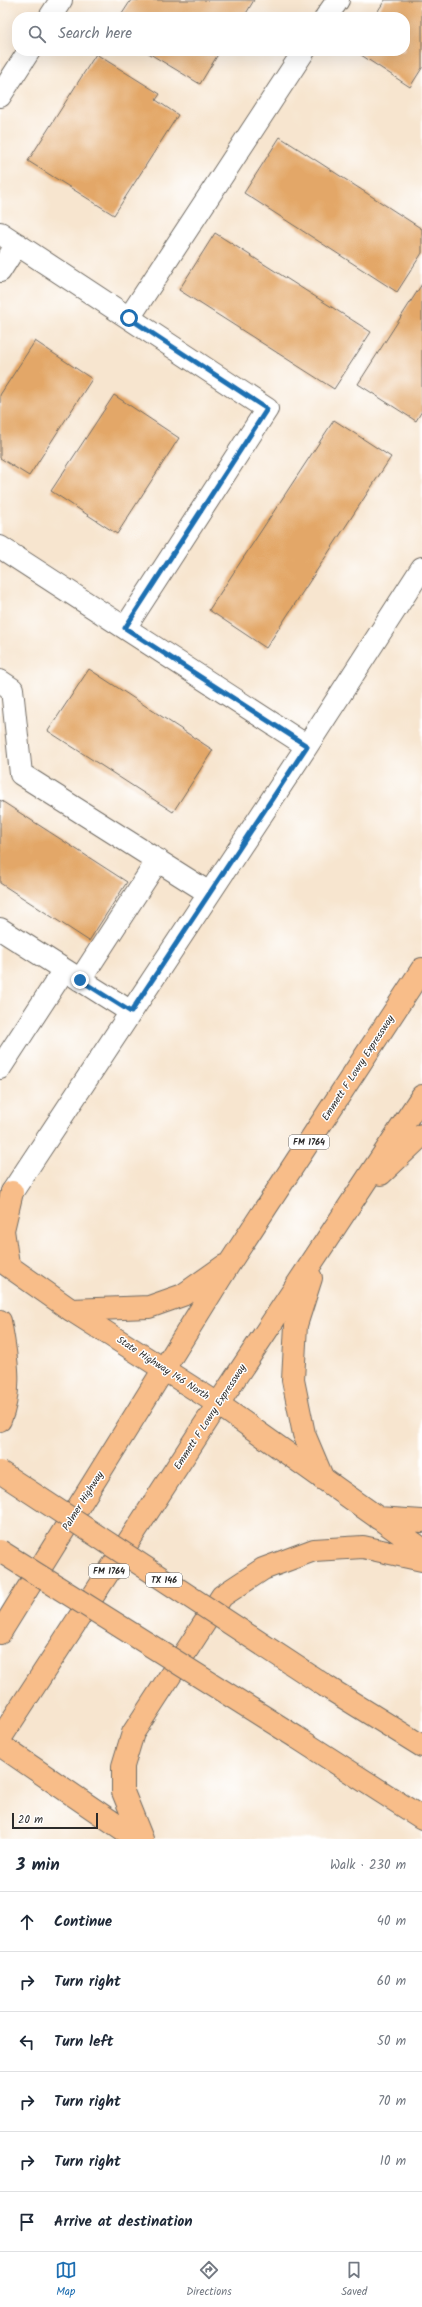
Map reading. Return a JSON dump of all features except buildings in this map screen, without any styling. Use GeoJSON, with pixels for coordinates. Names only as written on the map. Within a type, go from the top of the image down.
{"type":"FeatureCollection","features":[{"type":"Feature","properties":{"kind":"main road","name":"Emmett F Lowry Expressway"},"geometry":{"type":"LineString","coordinates":[[165,1369],[231,1261],[422,969]]}},
{"type":"Feature","properties":{"kind":"main road","name":"Emmett F Lowry Expressway"},"geometry":{"type":"LineString","coordinates":[[0,1739],[218,1404],[422,1096]]}},
{"type":"Feature","properties":{"kind":"main road"},"geometry":{"type":"LineString","coordinates":[[353,1201],[422,1135]]}},
{"type":"Feature","properties":{"kind":"main road"},"geometry":{"type":"LineString","coordinates":[[4,1262],[3,1230],[6,1194]]}},
{"type":"Feature","properties":{"kind":"main road"},"geometry":{"type":"LineString","coordinates":[[323,1247],[296,1325],[293,1380],[304,1434],[324,1479]]}},
{"type":"Feature","properties":{"kind":"main road"},"geometry":{"type":"LineString","coordinates":[[71,1310],[149,1306],[183,1295],[231,1261]]}},
{"type":"Feature","properties":{"kind":"main road","name":"State Highway 146 North"},"geometry":{"type":"LineString","coordinates":[[4,1262],[71,1310],[218,1404],[422,1549]]}},
{"type":"Feature","properties":{"kind":"main road"},"geometry":{"type":"LineString","coordinates":[[0,1321],[7,1364],[5,1407],[0,1420]]}},
{"type":"Feature","properties":{"kind":"main road","name":"Palmer Highway"},"geometry":{"type":"LineString","coordinates":[[0,1633],[165,1369]]}},
{"type":"Feature","properties":{"kind":"main road","name":"TX 146"},"geometry":{"type":"LineString","coordinates":[[0,1472],[327,1687],[422,1746]]}},
{"type":"Feature","properties":{"kind":"main road"},"geometry":{"type":"LineString","coordinates":[[378,1518],[422,1521]]}},
{"type":"Feature","properties":{"kind":"main road"},"geometry":{"type":"LineString","coordinates":[[142,1839],[123,1792],[123,1766],[133,1733],[222,1596],[263,1568],[314,1550],[363,1547],[422,1560]]}},
{"type":"Feature","properties":{"kind":"main road"},"geometry":{"type":"LineString","coordinates":[[0,1551],[422,1818]]}},
{"type":"Feature","properties":{"kind":"main road"},"geometry":{"type":"LineString","coordinates":[[0,1745],[137,1839]]}},
{"type":"Feature","properties":{"kind":"street"},"geometry":{"type":"LineString","coordinates":[[53,12],[61,0]]}},
{"type":"Feature","properties":{"kind":"street"},"geometry":{"type":"LineString","coordinates":[[330,12],[338,0]]}},
{"type":"Feature","properties":{"kind":"street"},"geometry":{"type":"LineString","coordinates":[[0,96],[26,56]]}},
{"type":"Feature","properties":{"kind":"street"},"geometry":{"type":"LineString","coordinates":[[129,318],[301,56]]}},
{"type":"Feature","properties":{"kind":"street"},"geometry":{"type":"LineString","coordinates":[[0,271],[9,238],[267,409],[125,628]]}},
{"type":"Feature","properties":{"kind":"street"},"geometry":{"type":"LineString","coordinates":[[0,547],[307,746]]}},
{"type":"Feature","properties":{"kind":"street"},"geometry":{"type":"LineString","coordinates":[[6,1194],[131,1012],[307,746],[422,568]]}},
{"type":"Feature","properties":{"kind":"street"},"geometry":{"type":"LineString","coordinates":[[0,681],[12,689],[21,774],[209,893]]}},
{"type":"Feature","properties":{"kind":"street"},"geometry":{"type":"LineString","coordinates":[[0,1068],[158,860]]}},
{"type":"Feature","properties":{"kind":"street"},"geometry":{"type":"LineString","coordinates":[[0,928],[131,1012]]}},
{"type":"Feature","properties":{"kind":"route"},"geometry":{"type":"LineString","coordinates":[[80,980],[131,1012],[307,746],[125,628],[267,409],[129,318]]}}]}
